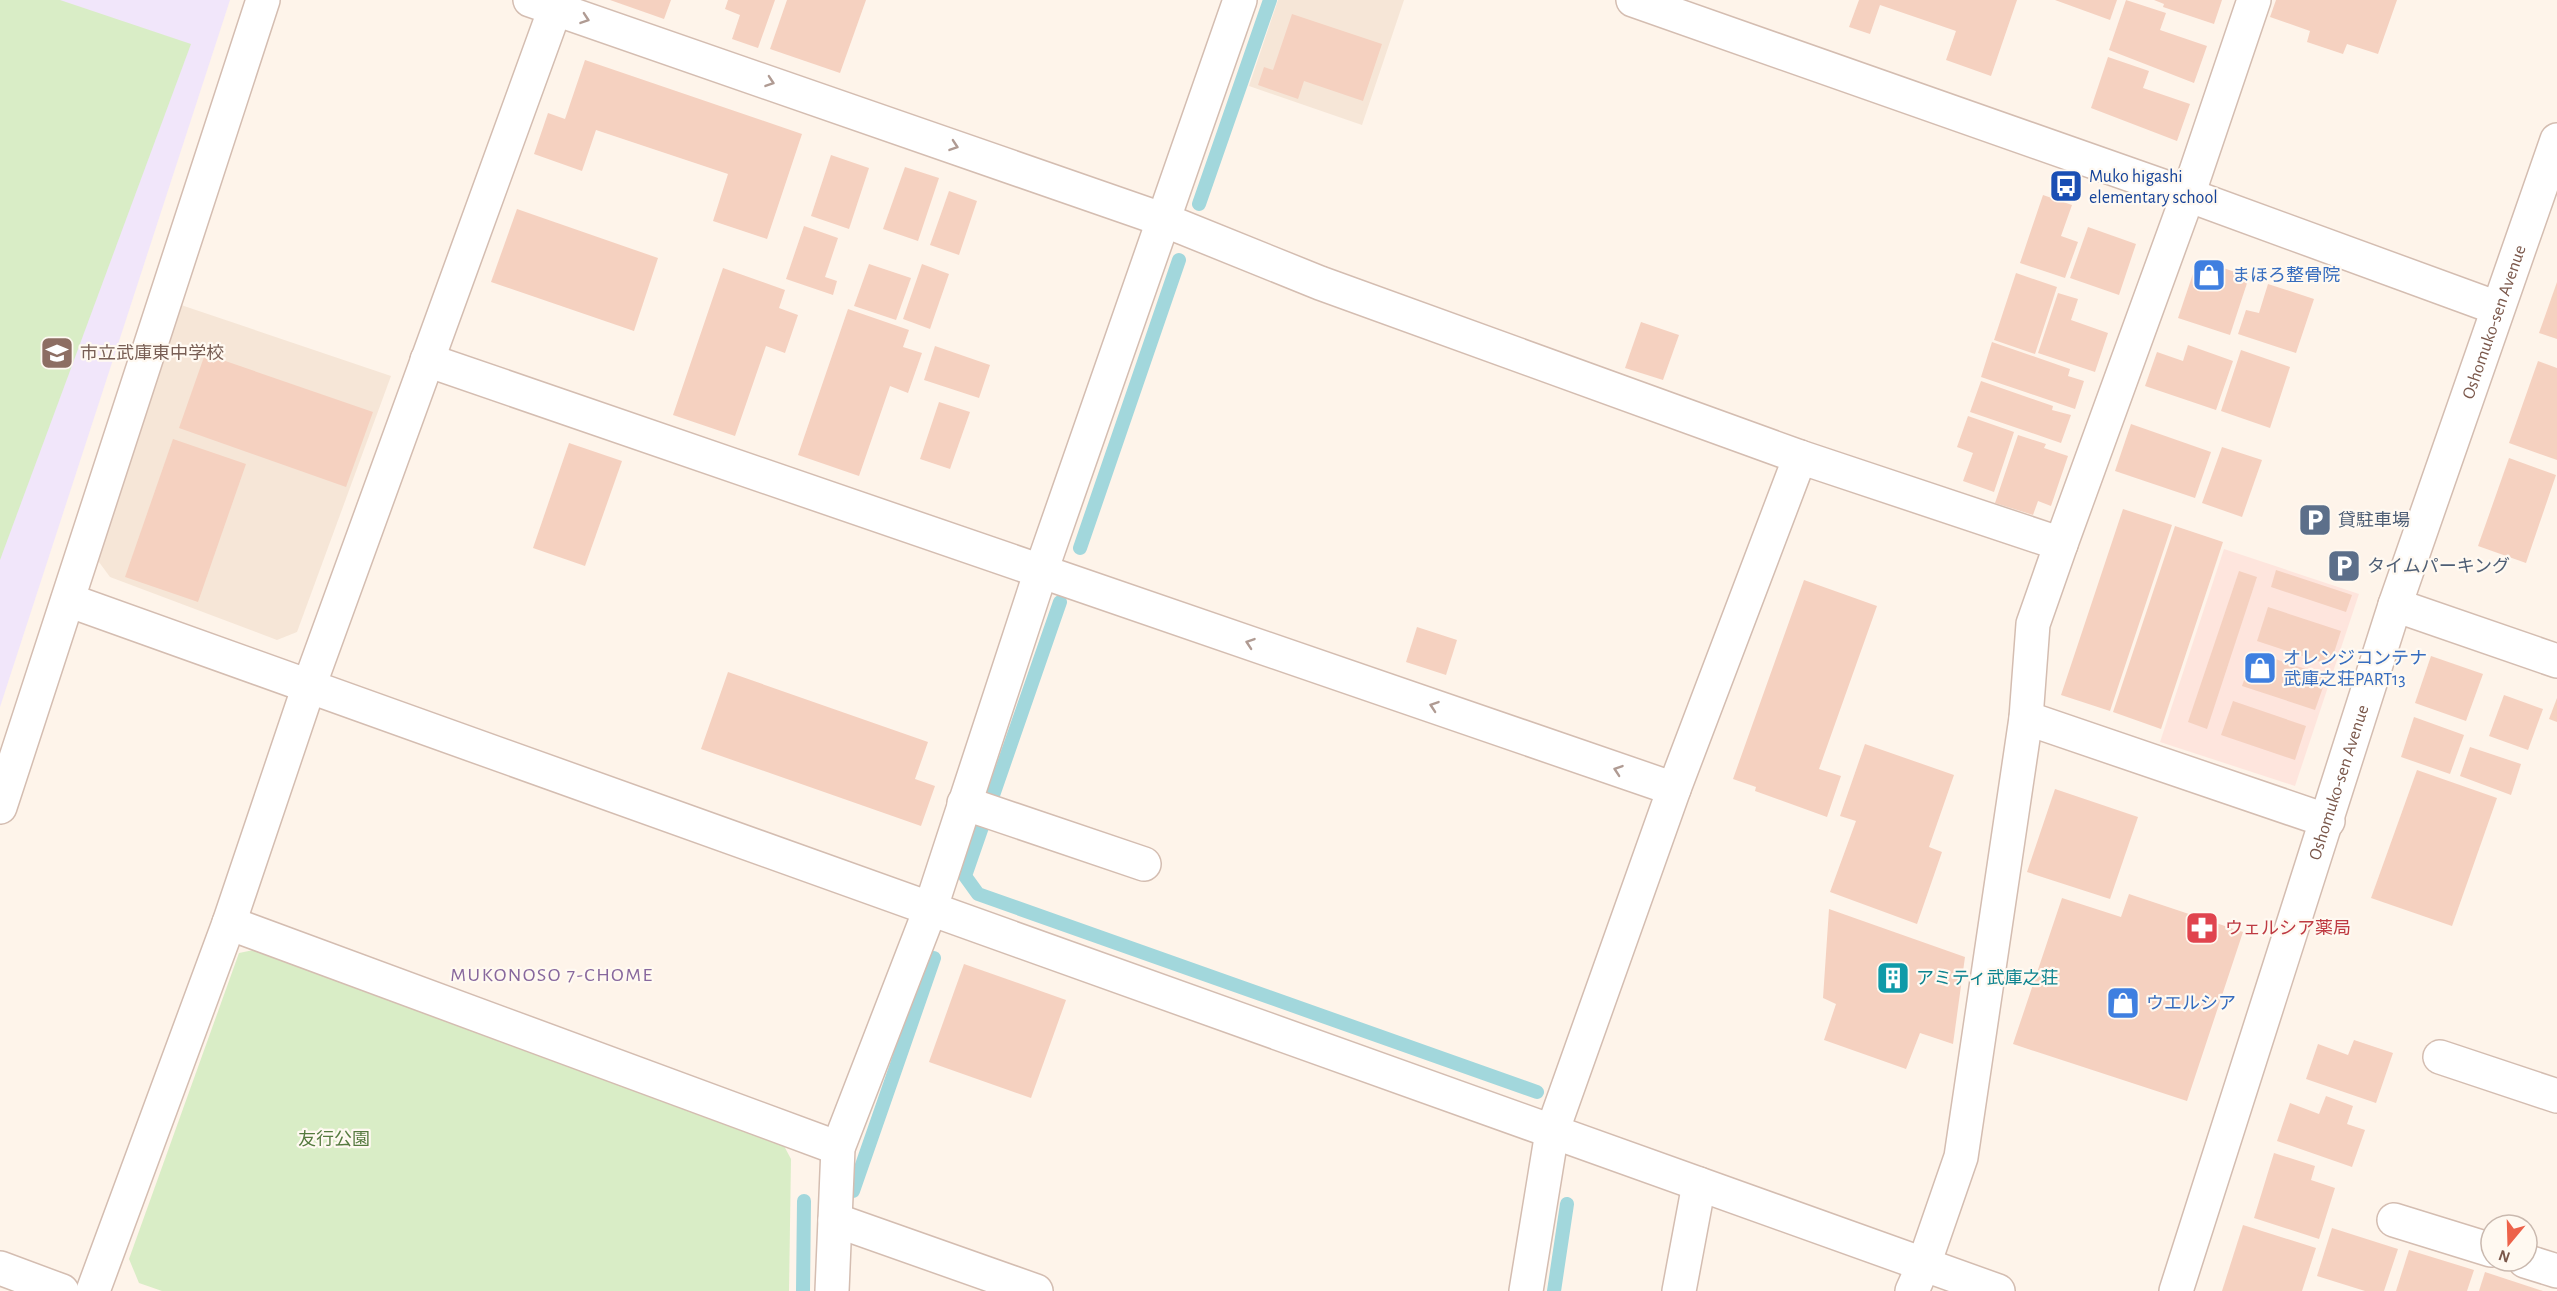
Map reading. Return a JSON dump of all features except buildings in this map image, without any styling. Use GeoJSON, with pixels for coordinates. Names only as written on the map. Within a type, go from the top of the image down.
{"type":"FeatureCollection","features":[{"type":"Feature","properties":{"kind":"street"},"geometry":{"type":"LineString","coordinates":[[0,807],[263,0]]}},
{"type":"Feature","properties":{"kind":"street"},"geometry":{"type":"LineString","coordinates":[[832,1291],[838,1148],[930,910],[980,809],[1041,571],[1240,0]]}},
{"type":"Feature","properties":{"kind":"street"},"geometry":{"type":"LineString","coordinates":[[1633,0],[2188,195],[2497,308]]}},
{"type":"Feature","properties":{"kind":"street"},"geometry":{"type":"LineString","coordinates":[[1918,1277],[1961,1157],[2026,718],[2033,624],[2188,195],[2254,0]]}},
{"type":"Feature","properties":{"kind":"street"},"geometry":{"type":"LineString","coordinates":[[93,1291],[229,923],[309,686],[428,360],[543,4],[1164,220],[1320,283],[1800,457],[2061,543]]}},
{"type":"Feature","properties":{"kind":"street","name":"Oshomuko-sen Avenue"},"geometry":{"type":"LineString","coordinates":[[2176,1291],[2328,821],[2395,605],[2557,140]]}},
{"type":"Feature","properties":{"kind":"street"},"geometry":{"type":"LineString","coordinates":[[428,360],[1674,789]]}},
{"type":"Feature","properties":{"kind":"street"},"geometry":{"type":"LineString","coordinates":[[1526,1291],[1552,1132],[1674,789],[1800,457]]}},
{"type":"Feature","properties":{"kind":"street"},"geometry":{"type":"LineString","coordinates":[[68,600],[1700,1184],[1918,1277],[1994,1290]]}},
{"type":"Feature","properties":{"kind":"street"},"geometry":{"type":"LineString","coordinates":[[2395,605],[2557,661]]}},
{"type":"Feature","properties":{"kind":"street"},"geometry":{"type":"LineString","coordinates":[[2026,718],[2328,821]]}},
{"type":"Feature","properties":{"kind":"street"},"geometry":{"type":"LineString","coordinates":[[980,809],[1144,864]]}},
{"type":"Feature","properties":{"kind":"street"},"geometry":{"type":"LineString","coordinates":[[229,923],[838,1148]]}},
{"type":"Feature","properties":{"kind":"street"},"geometry":{"type":"LineString","coordinates":[[2440,1057],[2557,1096]]}},
{"type":"Feature","properties":{"kind":"street"},"geometry":{"type":"LineString","coordinates":[[1679,1291],[1700,1184]]}},
{"type":"Feature","properties":{"kind":"street"},"geometry":{"type":"LineString","coordinates":[[835,1220],[1036,1291]]}},
{"type":"Feature","properties":{"kind":"street"},"geometry":{"type":"LineString","coordinates":[[2394,1220],[2479,1246]]}},
{"type":"Feature","properties":{"kind":"street"},"geometry":{"type":"LineString","coordinates":[[2539,1265],[2557,1271]]}},
{"type":"Feature","properties":{"kind":"street"},"geometry":{"type":"LineString","coordinates":[[0,1268],[62,1291]]}},
{"type":"Feature","properties":{"kind":"shaded area","name":"市立武庫東中学校"},"geometry":{"type":"Polygon","coordinates":[[[0,0],[230,0],[0,707],[0,0]]]}},
{"type":"Feature","properties":{"kind":"shaded area"},"geometry":{"type":"Polygon","coordinates":[[[1278,0],[1404,0],[1362,125],[1249,86],[1278,0]]]}},
{"type":"Feature","properties":{"kind":"shaded area"},"geometry":{"type":"Polygon","coordinates":[[[181,305],[391,376],[297,632],[277,640],[110,577],[96,558],[181,305]]]}},
{"type":"Feature","properties":{"kind":"shaded area","name":"オレンジコンテナ 武庫之荘PART13"},"geometry":{"type":"Polygon","coordinates":[[[2224,549],[2359,594],[2295,786],[2160,742],[2224,549]]]}},
{"type":"Feature","properties":{"kind":"green space","name":"市立武庫東中学校"},"geometry":{"type":"Polygon","coordinates":[[[0,0],[60,0],[191,44],[0,560],[0,0]]]}},
{"type":"Feature","properties":{"kind":"green space","name":"友行公園"},"geometry":{"type":"Polygon","coordinates":[[[259,949],[783,1144],[791,1159],[789,1291],[162,1291],[139,1283],[129,1259],[239,953],[259,949]]]}},
{"type":"Feature","properties":{"kind":"waterway"},"geometry":{"type":"LineString","coordinates":[[1199,204],[1270,0]]}},
{"type":"Feature","properties":{"kind":"waterway"},"geometry":{"type":"LineString","coordinates":[[1080,548],[1179,260]]}},
{"type":"Feature","properties":{"kind":"waterway"},"geometry":{"type":"LineString","coordinates":[[1060,602],[965,876],[978,894],[1537,1092]]}},
{"type":"Feature","properties":{"kind":"waterway"},"geometry":{"type":"LineString","coordinates":[[853,1191],[934,958]]}},
{"type":"Feature","properties":{"kind":"waterway"},"geometry":{"type":"LineString","coordinates":[[803,1291],[804,1201]]}},
{"type":"Feature","properties":{"kind":"waterway"},"geometry":{"type":"LineString","coordinates":[[1554,1291],[1567,1204]]}},
{"type":"Feature","properties":{"kind":"place","name":"Muko higashi elementary school"},"geometry":{"type":"Point","coordinates":[2066,186]}},
{"type":"Feature","properties":{"kind":"place","name":"まほろ整骨院"},"geometry":{"type":"Point","coordinates":[2209,275]}},
{"type":"Feature","properties":{"kind":"place","name":"市立武庫東中学校"},"geometry":{"type":"Point","coordinates":[57,353]}},
{"type":"Feature","properties":{"kind":"place","name":"貸駐車場"},"geometry":{"type":"Point","coordinates":[2315,520]}},
{"type":"Feature","properties":{"kind":"place","name":"タイムパーキング"},"geometry":{"type":"Point","coordinates":[2344,566]}},
{"type":"Feature","properties":{"kind":"place","name":"オレンジコンテナ 武庫之荘PART13"},"geometry":{"type":"Point","coordinates":[2260,668]}},
{"type":"Feature","properties":{"kind":"place","name":"ウェルシア薬局"},"geometry":{"type":"Point","coordinates":[2202,928]}},
{"type":"Feature","properties":{"kind":"place","name":"アミティ武庫之荘"},"geometry":{"type":"Point","coordinates":[1893,978]}},
{"type":"Feature","properties":{"kind":"place","name":"ウエルシア"},"geometry":{"type":"Point","coordinates":[2123,1003]}},
{"type":"Feature","properties":{"kind":"district","name":"MUKONOSO 7-CHOME"},"geometry":{"type":"Point","coordinates":[552,974]}}]}
